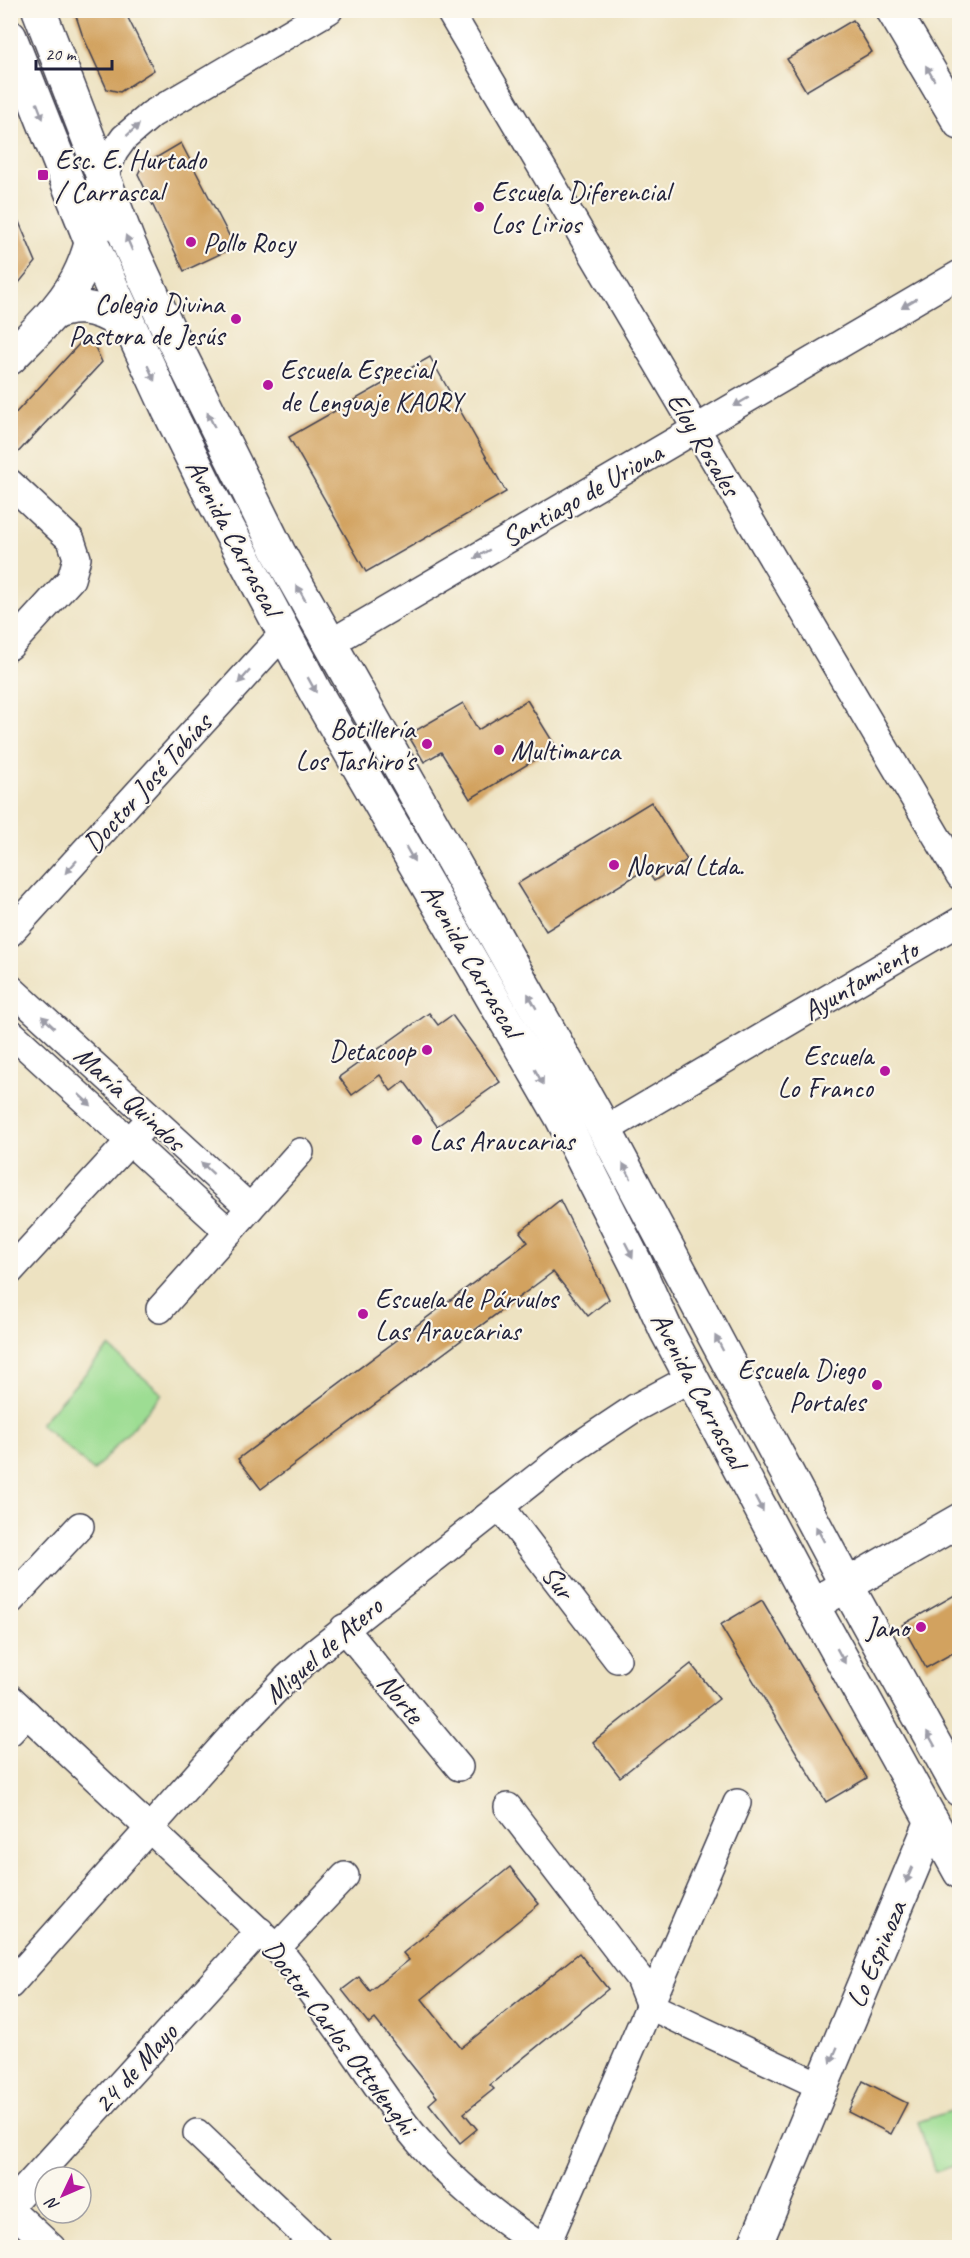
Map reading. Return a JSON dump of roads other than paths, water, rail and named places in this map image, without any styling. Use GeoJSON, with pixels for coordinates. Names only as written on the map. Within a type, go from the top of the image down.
{"type":"FeatureCollection","features":[{"type":"Feature","properties":{"kind":"main road","name":"Avenida Carrascal"},"geometry":{"type":"LineString","coordinates":[[39,10],[129,244],[177,348],[279,554],[605,1130],[847,1586],[960,1790]]}},
{"type":"Feature","properties":{"kind":"main road"},"geometry":{"type":"LineString","coordinates":[[893,10],[960,123]]}},
{"type":"Feature","properties":{"kind":"main road","name":"Avenida Carrascal"},"geometry":{"type":"LineString","coordinates":[[10,37],[92,244],[130,329],[209,492],[349,750],[562,1118],[636,1264],[666,1330],[812,1605],[960,1872]]}},
{"type":"Feature","properties":{"kind":"main road"},"geometry":{"type":"LineString","coordinates":[[10,358],[64,300],[77,279],[92,244],[103,179]]}},
{"type":"Feature","properties":{"kind":"main road"},"geometry":{"type":"LineString","coordinates":[[52,314],[62,309],[90,308],[109,314],[130,329]]}},
{"type":"Feature","properties":{"kind":"main road"},"geometry":{"type":"LineString","coordinates":[[812,1605],[960,1520]]}},
{"type":"Feature","properties":{"kind":"main road","name":"Lo Espinoza"},"geometry":{"type":"LineString","coordinates":[[754,2247],[932,1821]]}},
{"type":"Feature","properties":{"kind":"street"},"geometry":{"type":"LineString","coordinates":[[103,179],[114,152],[124,138],[152,114],[329,10]]}},
{"type":"Feature","properties":{"kind":"street","name":"Eloy Rosales"},"geometry":{"type":"LineString","coordinates":[[449,10],[960,876]]}},
{"type":"Feature","properties":{"kind":"street","name":"Santiago de Uriona"},"geometry":{"type":"LineString","coordinates":[[329,644],[960,274]]}},
{"type":"Feature","properties":{"kind":"street"},"geometry":{"type":"LineString","coordinates":[[10,483],[70,540],[77,558],[71,579],[10,646]]}},
{"type":"Feature","properties":{"kind":"street","name":"Doctor José Tobías"},"geometry":{"type":"LineString","coordinates":[[10,933],[284,633]]}},
{"type":"Feature","properties":{"kind":"street","name":"Ayuntamiento"},"geometry":{"type":"LineString","coordinates":[[605,1130],[960,921]]}},
{"type":"Feature","properties":{"kind":"street","name":"María Quindos"},"geometry":{"type":"LineString","coordinates":[[10,988],[250,1208]]}},
{"type":"Feature","properties":{"kind":"street","name":"María Quindos"},"geometry":{"type":"LineString","coordinates":[[10,1032],[229,1232]]}},
{"type":"Feature","properties":{"kind":"street"},"geometry":{"type":"LineString","coordinates":[[10,1271],[152,1117]]}},
{"type":"Feature","properties":{"kind":"street"},"geometry":{"type":"LineString","coordinates":[[160,1309],[300,1152]]}},
{"type":"Feature","properties":{"kind":"street","name":"Miguel de Atero"},"geometry":{"type":"LineString","coordinates":[[10,1985],[262,1703],[288,1677],[344,1628],[569,1452],[610,1423],[692,1378]]}},
{"type":"Feature","properties":{"kind":"street","name":"Sur"},"geometry":{"type":"LineString","coordinates":[[500,1506],[617,1659]]}},
{"type":"Feature","properties":{"kind":"street"},"geometry":{"type":"LineString","coordinates":[[10,1602],[80,1526]]}},
{"type":"Feature","properties":{"kind":"street","name":"Norte"},"geometry":{"type":"LineString","coordinates":[[344,1628],[459,1767]]}},
{"type":"Feature","properties":{"kind":"street","name":"Doctor Carlos Ottolenghi"},"geometry":{"type":"LineString","coordinates":[[16,1714],[150,1828],[269,1940],[315,1994],[420,2144],[472,2196],[502,2222],[544,2247]]}},
{"type":"Feature","properties":{"kind":"street"},"geometry":{"type":"LineString","coordinates":[[544,2247],[737,1803]]}},
{"type":"Feature","properties":{"kind":"street"},"geometry":{"type":"LineString","coordinates":[[508,1808],[639,1978],[650,2006],[821,2086]]}},
{"type":"Feature","properties":{"kind":"street","name":"24 de Mayo"},"geometry":{"type":"LineString","coordinates":[[10,2207],[269,1940],[345,1876]]}},
{"type":"Feature","properties":{"kind":"street"},"geometry":{"type":"LineString","coordinates":[[197,2133],[318,2247]]}},
{"type":"Feature","properties":{"kind":"street"},"geometry":{"type":"LineString","coordinates":[[10,2207],[52,2247]]}},
{"type":"Feature","properties":{"kind":"place","name":"Esc. E. Hurtado / Carrascal"},"geometry":{"type":"Point","coordinates":[43,175]}},
{"type":"Feature","properties":{"kind":"place","name":"Escuela Diferencial Los Lirios"},"geometry":{"type":"Point","coordinates":[479,207]}},
{"type":"Feature","properties":{"kind":"place","name":"Pollo Rocy"},"geometry":{"type":"Point","coordinates":[191,242]}},
{"type":"Feature","properties":{"kind":"place","name":"Colegio Divina Pastora de Jesús"},"geometry":{"type":"Point","coordinates":[236,319]}},
{"type":"Feature","properties":{"kind":"place","name":"Escuela Especial de Lenguaje KAORY"},"geometry":{"type":"Point","coordinates":[268,385]}},
{"type":"Feature","properties":{"kind":"place","name":"Botillería Los Tashiro's"},"geometry":{"type":"Point","coordinates":[427,744]}},
{"type":"Feature","properties":{"kind":"place","name":"Multimarca"},"geometry":{"type":"Point","coordinates":[499,750]}},
{"type":"Feature","properties":{"kind":"place","name":"Norval Ltda."},"geometry":{"type":"Point","coordinates":[614,865]}},
{"type":"Feature","properties":{"kind":"place","name":"Detacoop"},"geometry":{"type":"Point","coordinates":[427,1050]}},
{"type":"Feature","properties":{"kind":"place","name":"Escuela Lo Franco"},"geometry":{"type":"Point","coordinates":[885,1071]}},
{"type":"Feature","properties":{"kind":"place","name":"Las Araucarias"},"geometry":{"type":"Point","coordinates":[417,1140]}},
{"type":"Feature","properties":{"kind":"place","name":"Escuela de Párvulos Las Araucarias"},"geometry":{"type":"Point","coordinates":[363,1314]}},
{"type":"Feature","properties":{"kind":"place","name":"Escuela Diego Portales"},"geometry":{"type":"Point","coordinates":[877,1385]}},
{"type":"Feature","properties":{"kind":"place","name":"Jano"},"geometry":{"type":"Point","coordinates":[921,1627]}}]}
